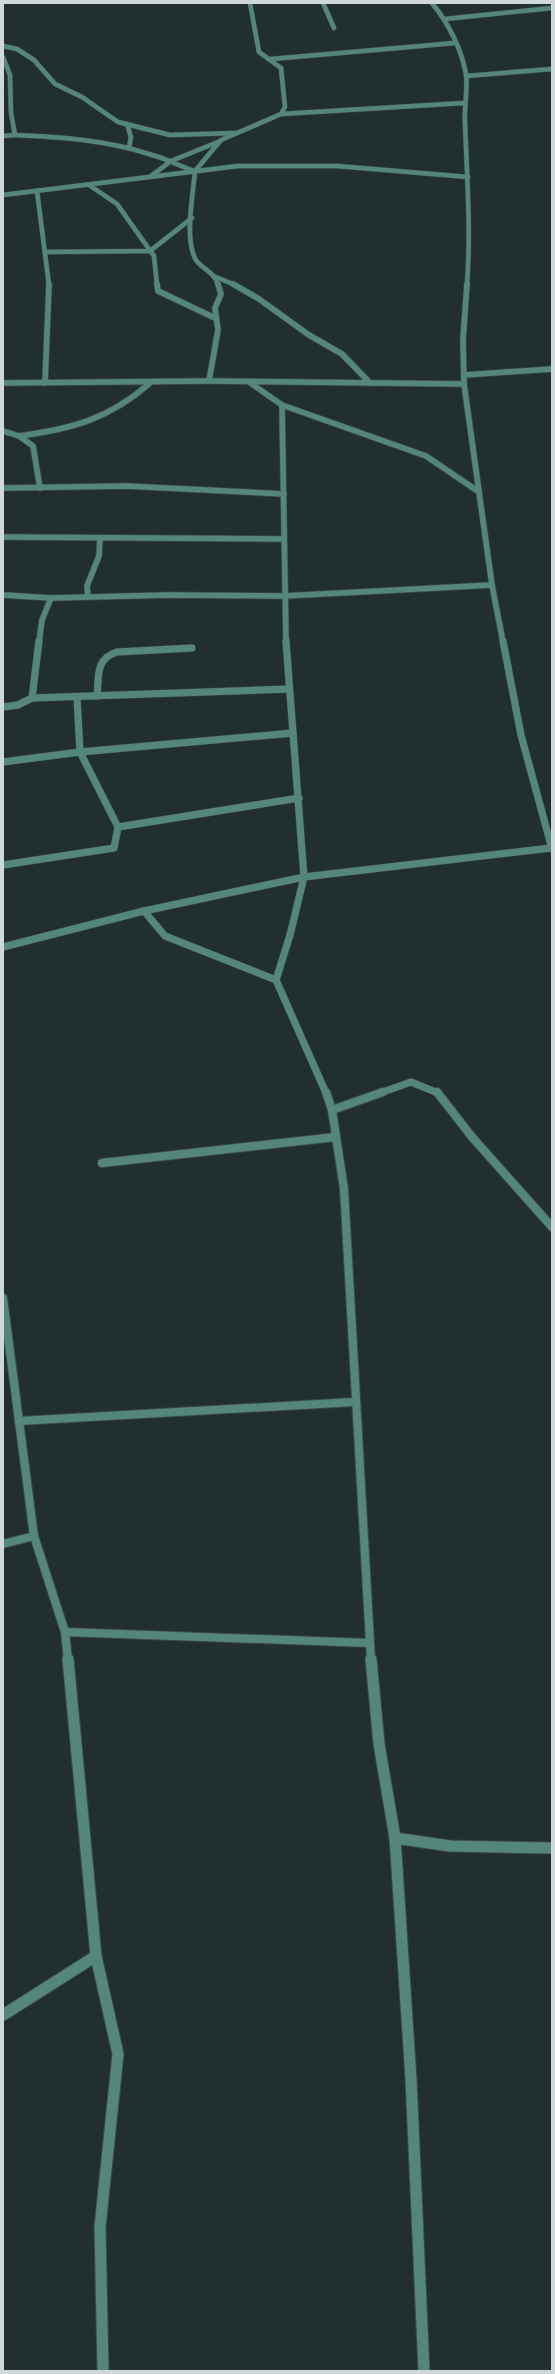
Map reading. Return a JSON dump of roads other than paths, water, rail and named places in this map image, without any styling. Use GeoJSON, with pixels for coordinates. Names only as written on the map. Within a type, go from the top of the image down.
{"type":"FeatureCollection","features":[{"type":"Feature","properties":{"kind":"street"},"geometry":{"type":"LineString","coordinates":[[250,3],[258,48],[260,52],[281,68],[285,107],[281,114]]}},
{"type":"Feature","properties":{"kind":"street"},"geometry":{"type":"LineString","coordinates":[[323,3],[334,28]]}},
{"type":"Feature","properties":{"kind":"street"},"geometry":{"type":"LineString","coordinates":[[3,947],[144,911],[304,877],[552,849],[522,735],[492,585],[464,384],[463,340],[470,250],[464,103],[466,76],[462,59],[446,19],[432,3]]}},
{"type":"Feature","properties":{"kind":"street"},"geometry":{"type":"LineString","coordinates":[[446,19],[552,8]]}},
{"type":"Feature","properties":{"kind":"street"},"geometry":{"type":"LineString","coordinates":[[271,59],[404,46],[455,43]]}},
{"type":"Feature","properties":{"kind":"street"},"geometry":{"type":"LineString","coordinates":[[3,46],[17,49],[34,60],[55,84],[82,97],[118,122],[170,134],[236,133]]}},
{"type":"Feature","properties":{"kind":"street"},"geometry":{"type":"LineString","coordinates":[[3,57],[10,74],[11,113],[15,135]]}},
{"type":"Feature","properties":{"kind":"street"},"geometry":{"type":"LineString","coordinates":[[466,76],[552,69]]}},
{"type":"Feature","properties":{"kind":"street"},"geometry":{"type":"LineString","coordinates":[[3,81],[11,85]]}},
{"type":"Feature","properties":{"kind":"street"},"geometry":{"type":"LineString","coordinates":[[150,177],[171,161],[281,114],[464,103]]}},
{"type":"Feature","properties":{"kind":"street"},"geometry":{"type":"LineString","coordinates":[[127,124],[131,137],[129,148]]}},
{"type":"Feature","properties":{"kind":"street"},"geometry":{"type":"LineString","coordinates":[[3,136],[48,136],[129,148],[171,161],[195,172]]}},
{"type":"Feature","properties":{"kind":"street"},"geometry":{"type":"LineString","coordinates":[[221,140],[195,172],[190,246],[197,261],[216,276],[230,282],[259,299],[309,335],[342,354],[370,383]]}},
{"type":"Feature","properties":{"kind":"street"},"geometry":{"type":"LineString","coordinates":[[3,195],[238,166],[337,166],[416,171],[468,177]]}},
{"type":"Feature","properties":{"kind":"street"},"geometry":{"type":"LineString","coordinates":[[89,185],[117,204],[154,256],[158,291],[215,318]]}},
{"type":"Feature","properties":{"kind":"street"},"geometry":{"type":"LineString","coordinates":[[37,191],[48,282],[45,383]]}},
{"type":"Feature","properties":{"kind":"street"},"geometry":{"type":"LineString","coordinates":[[45,252],[155,250],[167,238],[192,218]]}},
{"type":"Feature","properties":{"kind":"street"},"geometry":{"type":"LineString","coordinates":[[209,381],[218,330],[215,318],[215,308],[221,294],[216,276]]}},
{"type":"Feature","properties":{"kind":"street"},"geometry":{"type":"LineString","coordinates":[[464,375],[552,370]]}},
{"type":"Feature","properties":{"kind":"street"},"geometry":{"type":"LineString","coordinates":[[3,383],[150,383],[209,381],[464,384]]}},
{"type":"Feature","properties":{"kind":"street"},"geometry":{"type":"LineString","coordinates":[[249,382],[282,405],[426,456],[479,492]]}},
{"type":"Feature","properties":{"kind":"street"},"geometry":{"type":"LineString","coordinates":[[19,436],[66,430],[110,415],[139,394],[150,383]]}},
{"type":"Feature","properties":{"kind":"street"},"geometry":{"type":"LineString","coordinates":[[282,405],[284,596],[289,689],[299,798],[304,877],[290,935],[276,980],[322,1080],[332,1110],[344,1189],[354,1402],[369,1643],[379,1744],[395,1838],[411,2079],[424,2371]]}},
{"type":"Feature","properties":{"kind":"street"},"geometry":{"type":"LineString","coordinates":[[3,431],[19,436],[34,446],[40,488]]}},
{"type":"Feature","properties":{"kind":"street"},"geometry":{"type":"LineString","coordinates":[[3,488],[126,486],[284,494]]}},
{"type":"Feature","properties":{"kind":"street"},"geometry":{"type":"LineString","coordinates":[[3,537],[284,539]]}},
{"type":"Feature","properties":{"kind":"street"},"geometry":{"type":"LineString","coordinates":[[88,598],[86,586],[99,556],[100,538]]}},
{"type":"Feature","properties":{"kind":"street"},"geometry":{"type":"LineString","coordinates":[[3,595],[51,598],[88,598],[169,594],[284,596],[492,585]]}},
{"type":"Feature","properties":{"kind":"street"},"geometry":{"type":"LineString","coordinates":[[32,698],[42,620],[51,598]]}},
{"type":"Feature","properties":{"kind":"street"},"geometry":{"type":"LineString","coordinates":[[97,696],[101,660],[107,655],[117,652],[192,648]]}},
{"type":"Feature","properties":{"kind":"street"},"geometry":{"type":"LineString","coordinates":[[3,706],[18,705],[32,698],[289,689]]}},
{"type":"Feature","properties":{"kind":"street"},"geometry":{"type":"LineString","coordinates":[[3,865],[114,848],[118,827],[80,752],[77,696]]}},
{"type":"Feature","properties":{"kind":"street"},"geometry":{"type":"LineString","coordinates":[[3,762],[80,752],[293,733]]}},
{"type":"Feature","properties":{"kind":"street"},"geometry":{"type":"LineString","coordinates":[[118,827],[299,798]]}},
{"type":"Feature","properties":{"kind":"street"},"geometry":{"type":"LineString","coordinates":[[144,911],[165,936],[276,980]]}},
{"type":"Feature","properties":{"kind":"street"},"geometry":{"type":"LineString","coordinates":[[332,1110],[411,1082],[436,1091],[472,1137],[552,1227]]}},
{"type":"Feature","properties":{"kind":"street"},"geometry":{"type":"LineString","coordinates":[[102,1163],[336,1138]]}},
{"type":"Feature","properties":{"kind":"street"},"geometry":{"type":"LineString","coordinates":[[3,1298],[34,1536],[65,1632],[96,1956],[118,2054],[100,2227],[103,2371]]}},
{"type":"Feature","properties":{"kind":"street"},"geometry":{"type":"LineString","coordinates":[[19,1421],[354,1402]]}},
{"type":"Feature","properties":{"kind":"street"},"geometry":{"type":"LineString","coordinates":[[3,1544],[34,1536]]}},
{"type":"Feature","properties":{"kind":"street"},"geometry":{"type":"LineString","coordinates":[[65,1632],[369,1643]]}},
{"type":"Feature","properties":{"kind":"street"},"geometry":{"type":"LineString","coordinates":[[395,1838],[450,1846],[552,1848]]}},
{"type":"Feature","properties":{"kind":"street"},"geometry":{"type":"LineString","coordinates":[[3,2015],[96,1956]]}}]}
